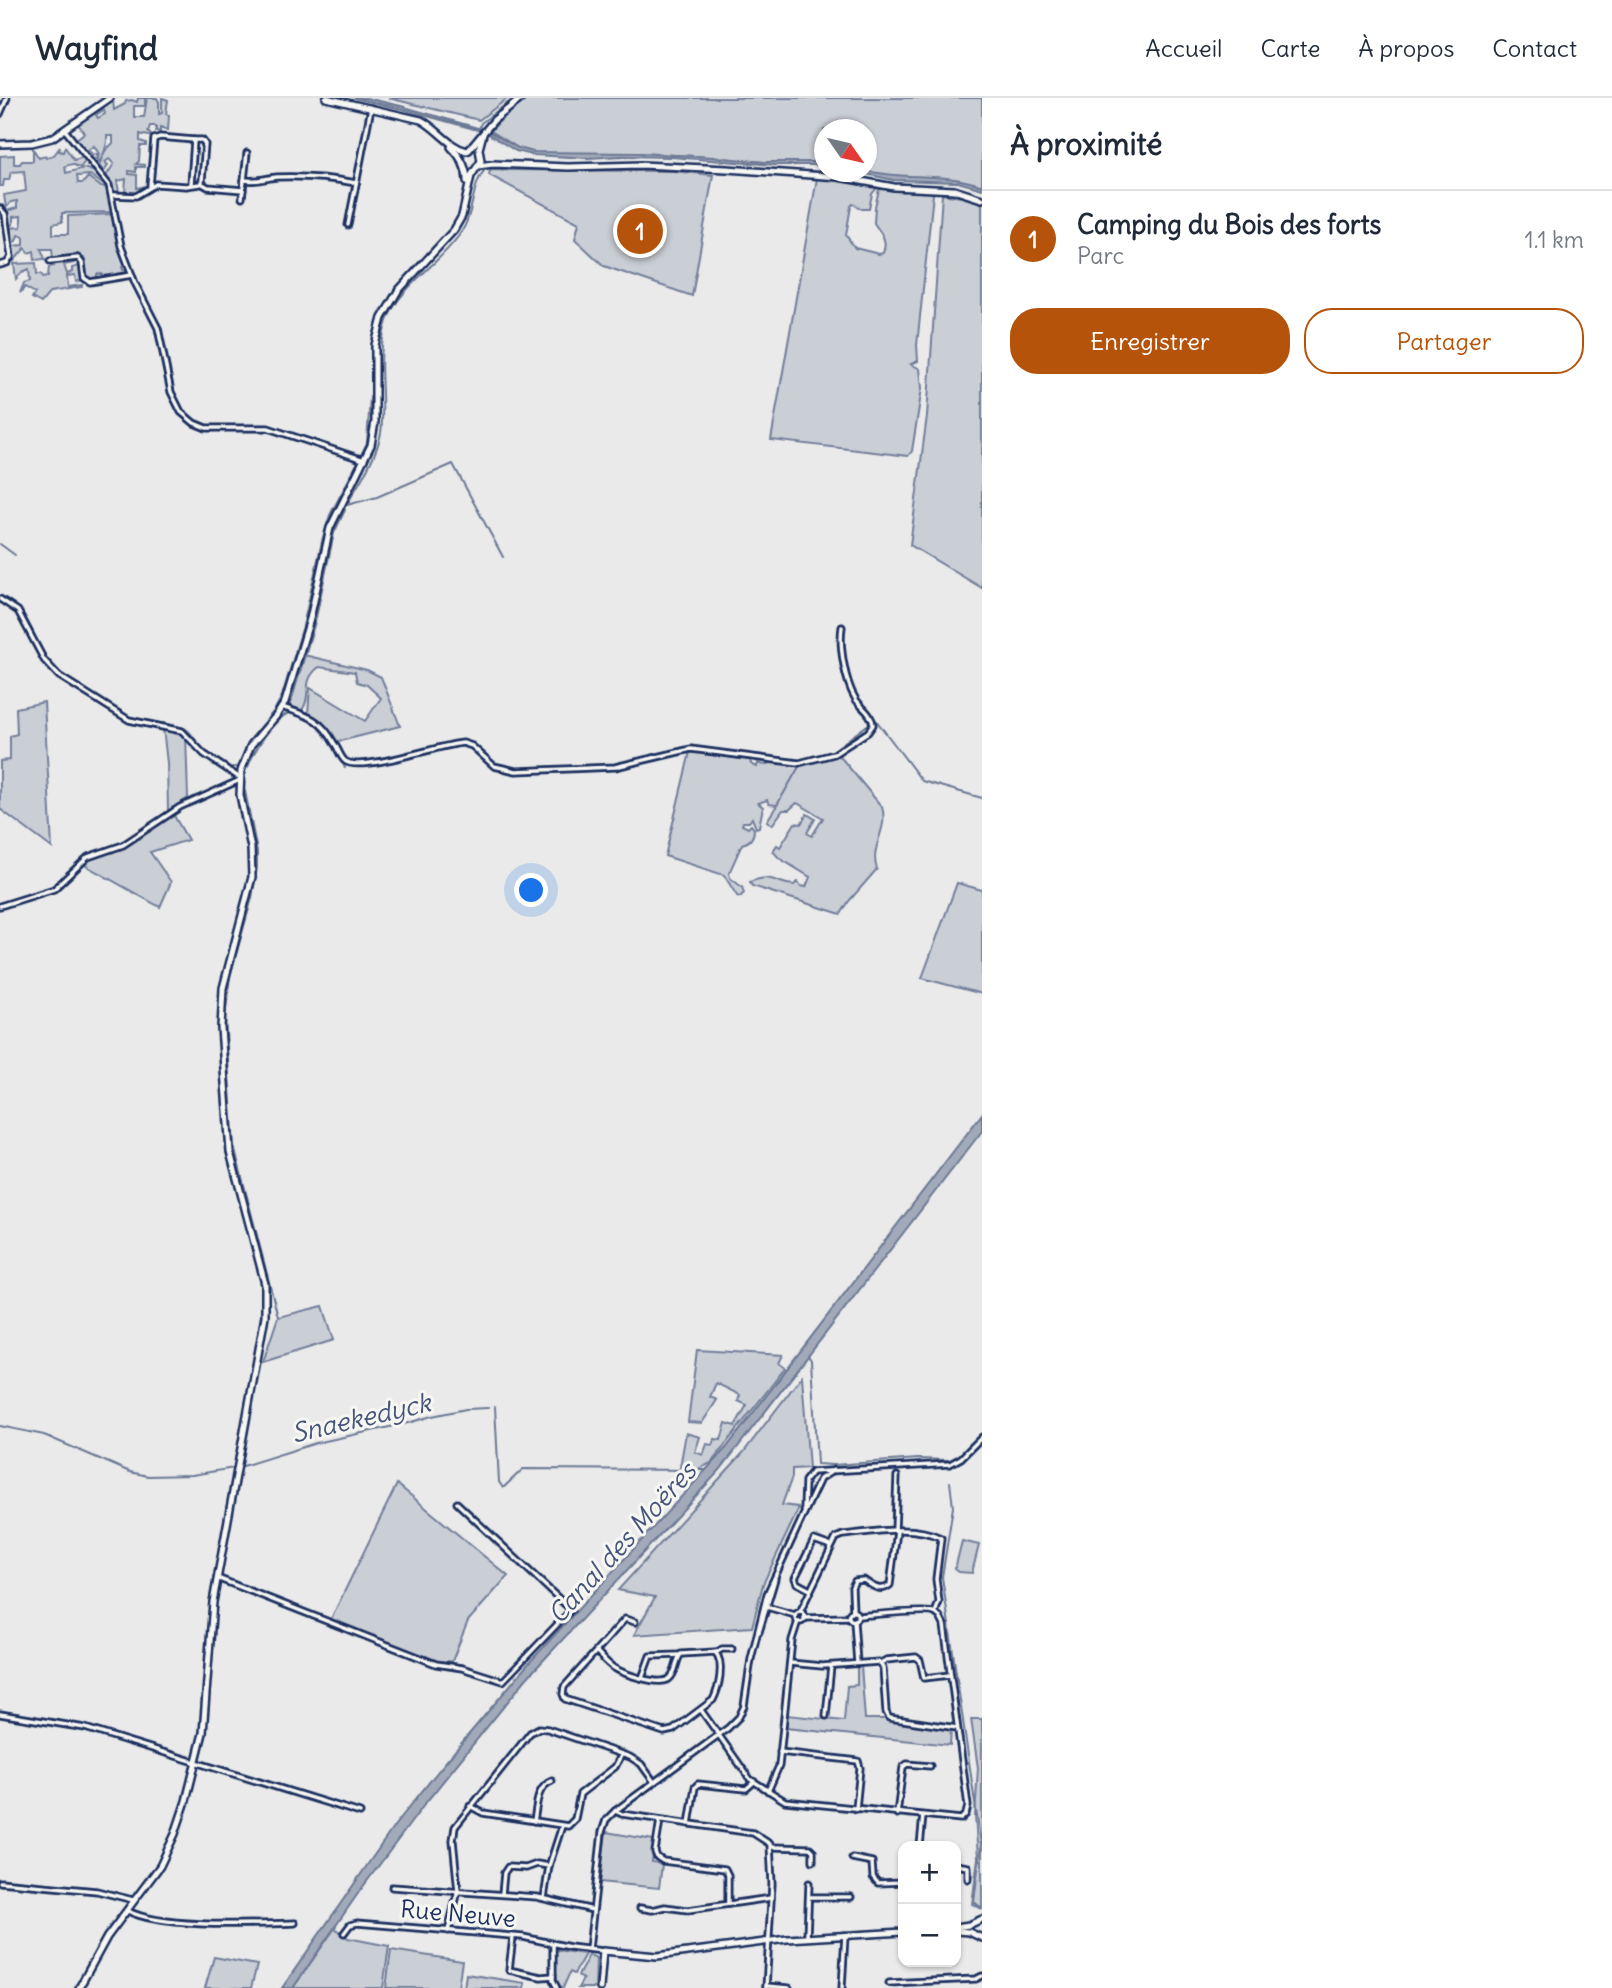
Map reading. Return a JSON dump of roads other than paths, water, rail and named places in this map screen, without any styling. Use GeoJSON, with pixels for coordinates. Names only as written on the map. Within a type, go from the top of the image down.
{"type":"FeatureCollection","features":[{"type":"Feature","properties":{"kind":"main road"},"geometry":{"type":"LineString","coordinates":[[0,144],[39,142],[56,136],[110,98]]}},
{"type":"Feature","properties":{"kind":"main road"},"geometry":{"type":"LineString","coordinates":[[326,98],[428,123],[457,147],[508,164]]}},
{"type":"Feature","properties":{"kind":"main road"},"geometry":{"type":"LineString","coordinates":[[462,159],[488,127],[523,98]]}},
{"type":"Feature","properties":{"kind":"main road"},"geometry":{"type":"LineString","coordinates":[[409,117],[434,132],[462,159],[466,195]]}},
{"type":"Feature","properties":{"kind":"main road"},"geometry":{"type":"LineString","coordinates":[[79,1988],[102,1945],[156,1872],[183,1814],[205,1724],[217,1578],[267,1305],[263,1277],[230,1152],[221,1023],[224,983],[252,877],[252,852],[240,779],[250,747],[282,707],[310,619],[328,534],[364,460],[374,429],[375,345],[382,318],[395,294],[454,230],[462,216],[471,178],[477,167],[483,134]]}},
{"type":"Feature","properties":{"kind":"main road"},"geometry":{"type":"LineString","coordinates":[[465,167],[508,164],[568,167],[641,164],[819,175],[903,188],[954,190],[982,199]]}},
{"type":"Feature","properties":{"kind":"main road"},"geometry":{"type":"LineString","coordinates":[[961,1927],[982,1919]]}},
{"type":"Feature","properties":{"kind":"main road"},"geometry":{"type":"LineString","coordinates":[[975,1922],[973,1929],[979,1938]]}},
{"type":"Feature","properties":{"kind":"main road"},"geometry":{"type":"LineString","coordinates":[[961,1931],[979,1938]]}},
{"type":"Feature","properties":{"kind":"main road"},"geometry":{"type":"LineString","coordinates":[[600,1988],[603,1951],[662,1956],[769,1941],[898,1932]]}},
{"type":"Feature","properties":{"kind":"street"},"geometry":{"type":"LineString","coordinates":[[0,114],[7,98]]}},
{"type":"Feature","properties":{"kind":"street"},"geometry":{"type":"LineString","coordinates":[[348,225],[371,108]]}},
{"type":"Feature","properties":{"kind":"street"},"geometry":{"type":"LineString","coordinates":[[65,130],[107,180],[113,195],[120,243],[159,331],[174,401],[188,419],[209,428],[272,429],[364,460]]}},
{"type":"Feature","properties":{"kind":"street"},"geometry":{"type":"LineString","coordinates":[[150,186],[154,139],[160,137],[204,143],[201,183]]}},
{"type":"Feature","properties":{"kind":"street"},"geometry":{"type":"LineString","coordinates":[[191,184],[194,140]]}},
{"type":"Feature","properties":{"kind":"street"},"geometry":{"type":"LineString","coordinates":[[242,198],[247,153]]}},
{"type":"Feature","properties":{"kind":"street"},"geometry":{"type":"LineString","coordinates":[[244,180],[258,182],[276,177],[332,178],[356,183]]}},
{"type":"Feature","properties":{"kind":"street"},"geometry":{"type":"LineString","coordinates":[[113,195],[135,196],[156,184],[185,186],[201,183],[208,187],[243,190]]}},
{"type":"Feature","properties":{"kind":"street"},"geometry":{"type":"LineString","coordinates":[[0,208],[5,214],[11,256],[8,262],[0,265]]}},
{"type":"Feature","properties":{"kind":"street"},"geometry":{"type":"LineString","coordinates":[[50,261],[78,258],[84,278],[90,282],[132,275]]}},
{"type":"Feature","properties":{"kind":"street"},"geometry":{"type":"LineString","coordinates":[[0,599],[19,612],[42,658],[61,678],[129,720],[182,731],[204,754],[240,779],[177,809],[123,845],[88,857],[54,889],[0,906]]}},
{"type":"Feature","properties":{"kind":"street"},"geometry":{"type":"LineString","coordinates":[[282,707],[314,719],[330,736],[343,759],[350,764],[405,757],[460,743],[472,746],[494,766],[512,771],[615,768],[691,750],[803,762],[836,754],[873,725],[872,718],[857,702],[852,692],[843,655],[842,627]]}},
{"type":"Feature","properties":{"kind":"street"},"geometry":{"type":"LineString","coordinates":[[807,1476],[813,1472],[834,1470],[950,1464],[963,1457],[982,1437]]}},
{"type":"Feature","properties":{"kind":"street"},"geometry":{"type":"LineString","coordinates":[[589,1949],[602,1830],[606,1821],[615,1811],[734,1723],[742,1711],[755,1641],[779,1567],[822,1477],[834,1470]]}},
{"type":"Feature","properties":{"kind":"street"},"geometry":{"type":"LineString","coordinates":[[807,1476],[816,1479],[818,1485]]}},
{"type":"Feature","properties":{"kind":"street"},"geometry":{"type":"LineString","coordinates":[[804,1514],[807,1476]]}},
{"type":"Feature","properties":{"kind":"street"},"geometry":{"type":"LineString","coordinates":[[849,1617],[853,1612],[852,1587],[855,1581],[863,1580],[874,1588],[886,1588],[890,1585],[896,1531],[897,1476]]}},
{"type":"Feature","properties":{"kind":"street"},"geometry":{"type":"LineString","coordinates":[[217,1578],[436,1664],[462,1668],[503,1681],[571,1610],[457,1503]]}},
{"type":"Feature","properties":{"kind":"street"},"geometry":{"type":"LineString","coordinates":[[765,1607],[795,1615],[800,1612],[835,1539],[842,1535],[896,1531],[940,1538],[936,1579],[939,1602],[935,1612]]}},
{"type":"Feature","properties":{"kind":"street"},"geometry":{"type":"LineString","coordinates":[[810,1590],[795,1579],[814,1540],[831,1546]]}},
{"type":"Feature","properties":{"kind":"street"},"geometry":{"type":"LineString","coordinates":[[701,1710],[754,1782],[790,1802],[958,1819],[967,1814],[944,1624],[935,1612],[927,1610],[897,1615],[858,1616],[853,1612]]}},
{"type":"Feature","properties":{"kind":"street"},"geometry":{"type":"LineString","coordinates":[[800,1612],[804,1614],[804,1618]]}},
{"type":"Feature","properties":{"kind":"street"},"geometry":{"type":"LineString","coordinates":[[795,1615],[798,1622]]}},
{"type":"Feature","properties":{"kind":"street"},"geometry":{"type":"LineString","coordinates":[[857,1663],[854,1621],[858,1616]]}},
{"type":"Feature","properties":{"kind":"street"},"geometry":{"type":"LineString","coordinates":[[768,1791],[778,1772],[792,1638],[798,1622],[804,1618],[812,1620],[849,1617],[854,1621]]}},
{"type":"Feature","properties":{"kind":"street"},"geometry":{"type":"LineString","coordinates":[[635,1622],[624,1620],[564,1688],[563,1696],[568,1701],[663,1732],[673,1730],[716,1696],[720,1668],[719,1656],[716,1653]]}},
{"type":"Feature","properties":{"kind":"street"},"geometry":{"type":"LineString","coordinates":[[642,1678],[650,1656],[716,1653],[722,1649],[732,1649]]}},
{"type":"Feature","properties":{"kind":"street"},"geometry":{"type":"LineString","coordinates":[[597,1652],[612,1667],[656,1682],[667,1680],[675,1672],[680,1655]]}},
{"type":"Feature","properties":{"kind":"street"},"geometry":{"type":"LineString","coordinates":[[881,1664],[886,1660],[916,1657],[920,1660],[924,1678],[950,1675]]}},
{"type":"Feature","properties":{"kind":"street"},"geometry":{"type":"LineString","coordinates":[[790,1663],[881,1664]]}},
{"type":"Feature","properties":{"kind":"street"},"geometry":{"type":"LineString","coordinates":[[881,1664],[889,1718],[957,1728]]}},
{"type":"Feature","properties":{"kind":"street"},"geometry":{"type":"LineString","coordinates":[[826,1716],[831,1665]]}},
{"type":"Feature","properties":{"kind":"street"},"geometry":{"type":"LineString","coordinates":[[0,1714],[80,1726],[360,1813]]}},
{"type":"Feature","properties":{"kind":"street"},"geometry":{"type":"LineString","coordinates":[[448,1931],[458,1891],[453,1835],[457,1823],[535,1730],[546,1729],[637,1760],[654,1782]]}},
{"type":"Feature","properties":{"kind":"street"},"geometry":{"type":"LineString","coordinates":[[780,1752],[858,1761],[860,1768],[856,1809]]}},
{"type":"Feature","properties":{"kind":"street"},"geometry":{"type":"LineString","coordinates":[[470,1806],[481,1813],[568,1826],[573,1823],[580,1794],[615,1767],[622,1754]]}},
{"type":"Feature","properties":{"kind":"street"},"geometry":{"type":"LineString","coordinates":[[897,1814],[903,1767],[909,1764],[930,1766]]}},
{"type":"Feature","properties":{"kind":"street"},"geometry":{"type":"LineString","coordinates":[[534,1821],[540,1791],[546,1783],[552,1781]]}},
{"type":"Feature","properties":{"kind":"street"},"geometry":{"type":"LineString","coordinates":[[689,1824],[695,1787],[698,1784],[746,1789],[754,1782]]}},
{"type":"Feature","properties":{"kind":"street"},"geometry":{"type":"LineString","coordinates":[[615,1811],[620,1814],[753,1833],[768,1842],[772,1847],[766,1987],[789,1988]]}},
{"type":"Feature","properties":{"kind":"street"},"geometry":{"type":"LineString","coordinates":[[920,1841],[923,1816]]}},
{"type":"Feature","properties":{"kind":"street"},"geometry":{"type":"LineString","coordinates":[[660,1820],[655,1852],[657,1857],[663,1861],[725,1869],[728,1875],[728,1904]]}},
{"type":"Feature","properties":{"kind":"street"},"geometry":{"type":"LineString","coordinates":[[544,1899],[562,1826]]}},
{"type":"Feature","properties":{"kind":"street"},"geometry":{"type":"LineString","coordinates":[[772,1847],[809,1847],[813,1851],[813,1861]]}},
{"type":"Feature","properties":{"kind":"street"},"geometry":{"type":"LineString","coordinates":[[852,1858],[872,1861],[873,1878],[878,1883],[898,1882]]}},
{"type":"Feature","properties":{"kind":"street"},"geometry":{"type":"LineString","coordinates":[[502,1894],[506,1868],[526,1868],[537,1864],[550,1866]]}},
{"type":"Feature","properties":{"kind":"street"},"geometry":{"type":"LineString","coordinates":[[961,1866],[968,1867],[968,1879]]}},
{"type":"Feature","properties":{"kind":"street"},"geometry":{"type":"LineString","coordinates":[[0,1882],[103,1892],[135,1901]]}},
{"type":"Feature","properties":{"kind":"street"},"geometry":{"type":"LineString","coordinates":[[807,1938],[809,1883]]}},
{"type":"Feature","properties":{"kind":"street"},"geometry":{"type":"LineString","coordinates":[[392,1887],[502,1894],[544,1899],[593,1910]]}},
{"type":"Feature","properties":{"kind":"street"},"geometry":{"type":"LineString","coordinates":[[808,1896],[851,1897]]}},
{"type":"Feature","properties":{"kind":"street"},"geometry":{"type":"LineString","coordinates":[[639,1908],[688,1910],[771,1898]]}},
{"type":"Feature","properties":{"kind":"street"},"geometry":{"type":"LineString","coordinates":[[127,1910],[136,1915],[182,1922],[261,1925],[295,1923]]}},
{"type":"Feature","properties":{"kind":"street","name":"Rue Neuve"},"geometry":{"type":"LineString","coordinates":[[344,1933],[354,1923],[513,1937],[603,1951]]}},
{"type":"Feature","properties":{"kind":"street"},"geometry":{"type":"LineString","coordinates":[[842,1988],[845,1935]]}},
{"type":"Feature","properties":{"kind":"street"},"geometry":{"type":"LineString","coordinates":[[513,1937],[509,1970],[541,1977],[553,1976]]}},
{"type":"Feature","properties":{"kind":"street"},"geometry":{"type":"LineString","coordinates":[[554,1944],[553,1976],[557,1988]]}},
{"type":"Feature","properties":{"kind":"street"},"geometry":{"type":"LineString","coordinates":[[889,1983],[976,1979],[982,1976]]}},
{"type":"Feature","properties":{"kind":"water"},"geometry":{"type":"Polygon","coordinates":[[[354,98],[401,106],[488,131],[518,148],[533,152],[638,153],[764,162],[814,162],[814,165],[775,165],[671,157],[588,158],[533,155],[516,151],[485,132],[354,98]]]}},
{"type":"Feature","properties":{"kind":"water"},"geometry":{"type":"Polygon","coordinates":[[[877,173],[954,179],[982,186],[982,189],[958,182],[893,180],[877,176],[877,173]]]}},
{"type":"Feature","properties":{"kind":"water"},"geometry":{"type":"Polygon","coordinates":[[[982,1114],[982,1131],[720,1470],[526,1679],[427,1801],[359,1892],[293,1988],[282,1988],[395,1825],[439,1770],[528,1664],[727,1447],[982,1114]]]}},
{"type":"Feature","properties":{"kind":"waterway"},"geometry":{"type":"LineString","coordinates":[[479,129],[481,123],[514,98]]}},
{"type":"Feature","properties":{"kind":"waterway"},"geometry":{"type":"LineString","coordinates":[[347,505],[379,443],[382,419],[381,363],[387,321],[401,296],[462,231],[477,183],[486,168]]}},
{"type":"Feature","properties":{"kind":"waterway"},"geometry":{"type":"LineString","coordinates":[[361,455],[367,443],[370,397]]}},
{"type":"Feature","properties":{"kind":"waterway"},"geometry":{"type":"LineString","coordinates":[[228,768],[237,767],[250,740],[274,711],[282,696],[303,626],[330,515],[358,462]]}},
{"type":"Feature","properties":{"kind":"waterway"},"geometry":{"type":"LineString","coordinates":[[347,505],[377,497],[453,464],[503,557]]}},
{"type":"Feature","properties":{"kind":"waterway"},"geometry":{"type":"LineString","coordinates":[[293,708],[290,705],[315,622],[334,533],[345,510]]}},
{"type":"Feature","properties":{"kind":"waterway"},"geometry":{"type":"LineString","coordinates":[[0,544],[15,555]]}},
{"type":"Feature","properties":{"kind":"waterway"},"geometry":{"type":"LineString","coordinates":[[0,596],[20,610],[42,651],[64,676],[130,717],[186,729],[202,749],[224,765]]}},
{"type":"Feature","properties":{"kind":"waterway"},"geometry":{"type":"LineString","coordinates":[[248,767],[265,735],[291,712]]}},
{"type":"Feature","properties":{"kind":"waterway"},"geometry":{"type":"LineString","coordinates":[[876,720],[922,781],[982,798]]}},
{"type":"Feature","properties":{"kind":"waterway"},"geometry":{"type":"LineString","coordinates":[[315,722],[330,739]]}},
{"type":"Feature","properties":{"kind":"waterway"},"geometry":{"type":"LineString","coordinates":[[803,760],[831,752],[870,723]]}},
{"type":"Feature","properties":{"kind":"waterway"},"geometry":{"type":"LineString","coordinates":[[333,744],[345,768]]}},
{"type":"Feature","properties":{"kind":"waterway"},"geometry":{"type":"LineString","coordinates":[[777,805],[800,765]]}},
{"type":"Feature","properties":{"kind":"waterway"},"geometry":{"type":"LineString","coordinates":[[245,791],[257,851],[257,868],[252,898],[230,976],[225,1018],[234,1146],[278,1317]]}},
{"type":"Feature","properties":{"kind":"waterway","name":"Snaekedyck"},"geometry":{"type":"LineString","coordinates":[[809,1357],[817,1464],[948,1460]]}},
{"type":"Feature","properties":{"kind":"waterway","name":"Snaekedyck"},"geometry":{"type":"LineString","coordinates":[[495,1407],[499,1482],[503,1488],[523,1469],[706,1470]]}},
{"type":"Feature","properties":{"kind":"waterway","name":"Snaekedyck"},"geometry":{"type":"LineString","coordinates":[[243,1466],[316,1443],[466,1409],[488,1408]]}},
{"type":"Feature","properties":{"kind":"waterway","name":"Snaekedyck"},"geometry":{"type":"LineString","coordinates":[[0,1426],[44,1435],[130,1472],[148,1476],[192,1475],[234,1468]]}},
{"type":"Feature","properties":{"kind":"waterway","name":"Snaekedyck"},"geometry":{"type":"LineString","coordinates":[[950,1482],[953,1507],[942,1577],[981,1844],[974,1902],[982,1908]]}},
{"type":"Feature","properties":{"kind":"place","name":"Camping du Bois des forts"},"geometry":{"type":"Point","coordinates":[640,231]}},
{"type":"Feature","properties":{"kind":"water label","name":"Canal des Moëres"},"geometry":{"type":"Point","coordinates":[622,1543]}}]}
